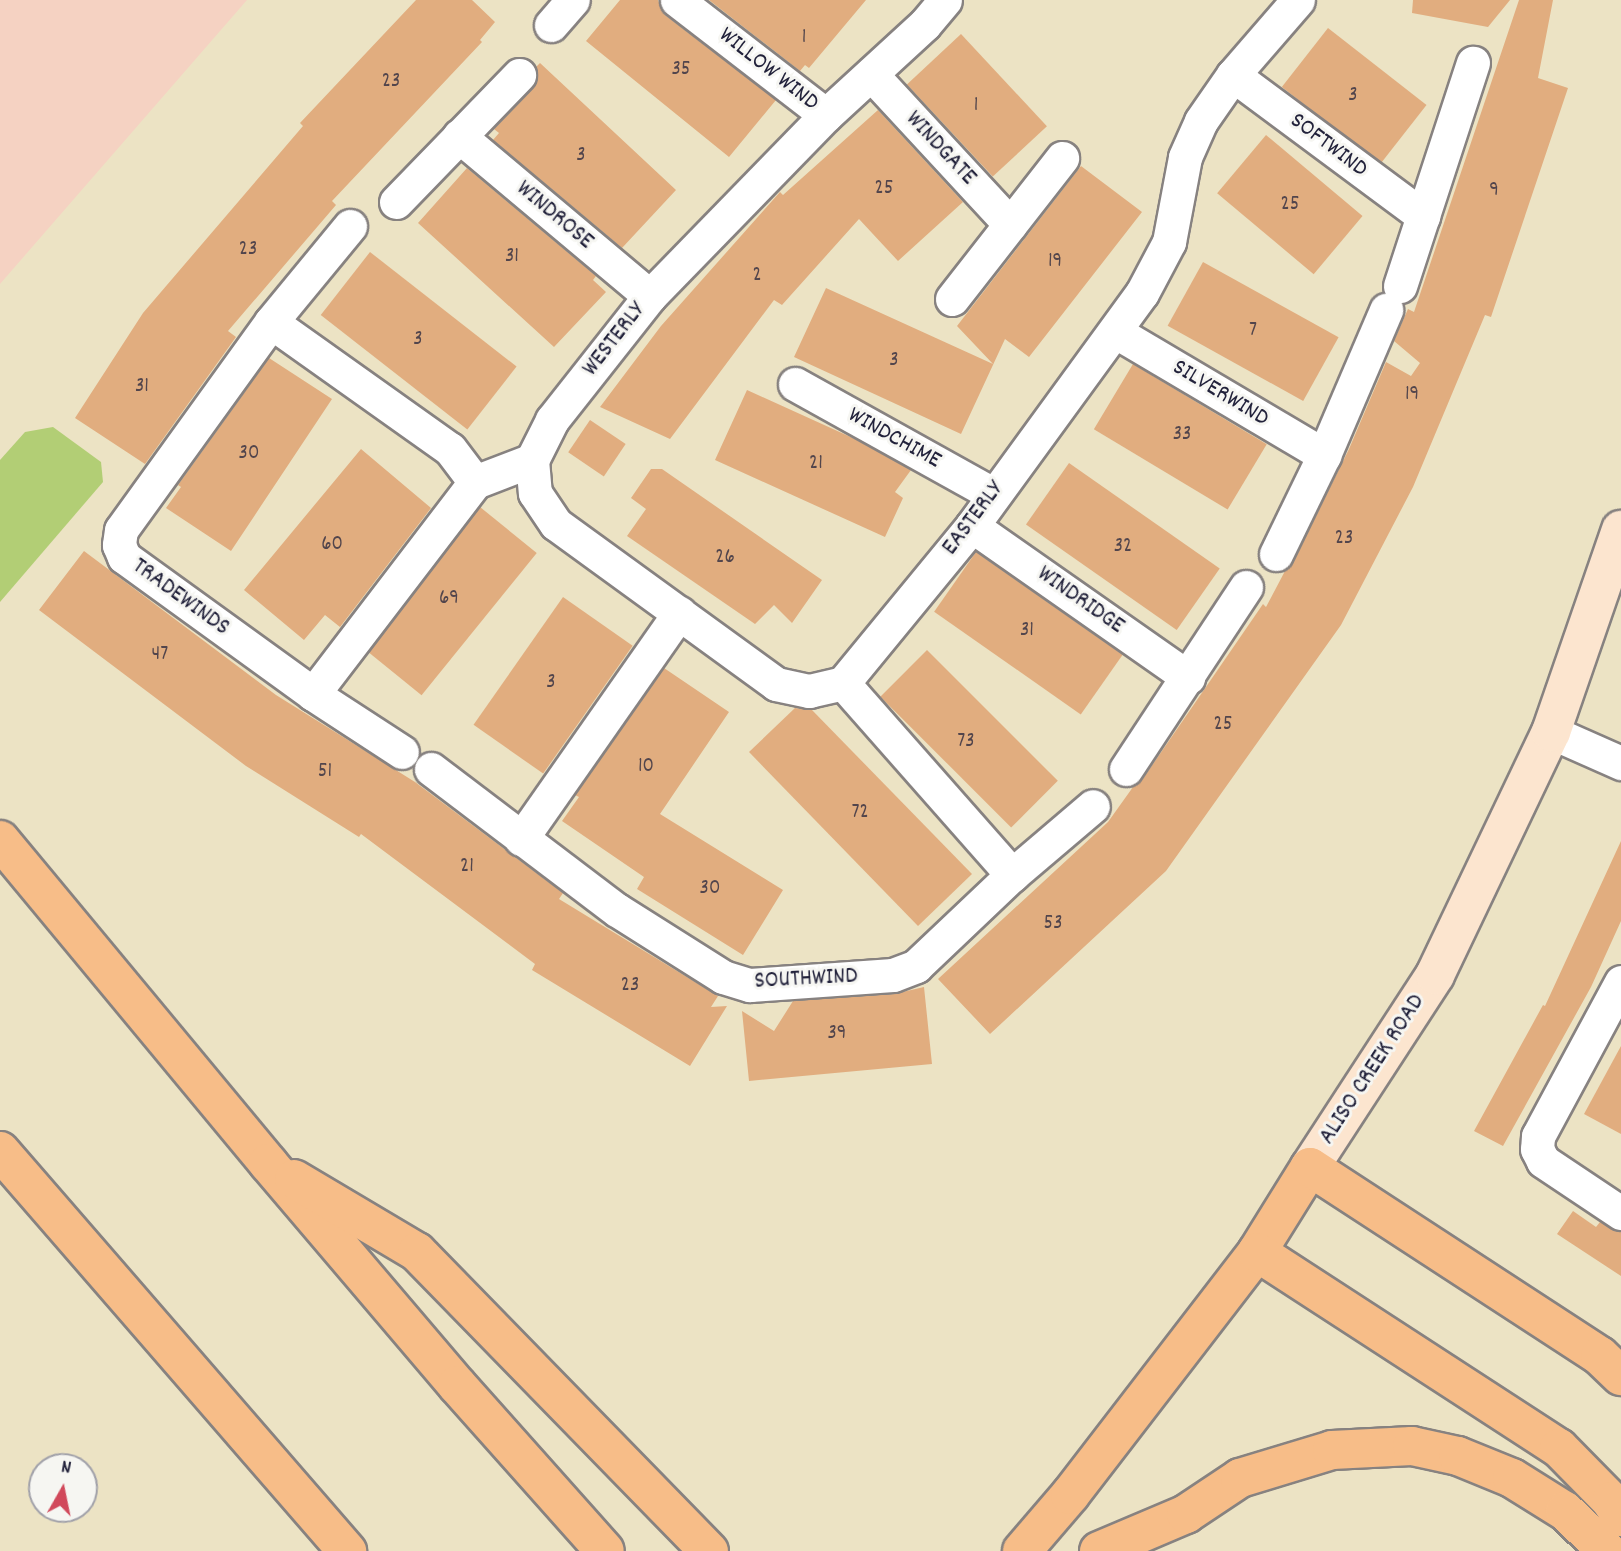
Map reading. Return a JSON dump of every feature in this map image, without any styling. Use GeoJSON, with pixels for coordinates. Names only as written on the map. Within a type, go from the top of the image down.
{"type":"FeatureCollection","features":[{"type":"Feature","properties":{"kind":"main road","name":"ALISO CREEK ROAD"},"geometry":{"type":"LineString","coordinates":[[1022,1551],[1070,1495],[1257,1252],[1435,975],[1550,732],[1621,530]]}},
{"type":"Feature","properties":{"kind":"main road"},"geometry":{"type":"LineString","coordinates":[[0,840],[268,1163],[457,1385],[605,1551]]}},
{"type":"Feature","properties":{"kind":"main road"},"geometry":{"type":"LineString","coordinates":[[0,1151],[347,1551]]}},
{"type":"Feature","properties":{"kind":"main road"},"geometry":{"type":"LineString","coordinates":[[268,1163],[417,1252],[709,1551]]}},
{"type":"Feature","properties":{"kind":"main road"},"geometry":{"type":"LineString","coordinates":[[1310,1167],[1600,1356],[1621,1376]]}},
{"type":"Feature","properties":{"kind":"main road"},"geometry":{"type":"LineString","coordinates":[[1257,1252],[1559,1448],[1611,1501],[1621,1517]]}},
{"type":"Feature","properties":{"kind":"main road"},"geometry":{"type":"LineString","coordinates":[[1099,1551],[1186,1514],[1240,1478],[1332,1450],[1412,1446],[1458,1455],[1512,1478],[1565,1511],[1606,1551]]}},
{"type":"Feature","properties":{"kind":"street"},"geometry":{"type":"LineString","coordinates":[[551,25],[573,0]]}},
{"type":"Feature","properties":{"kind":"street","name":"WILLOW WIND"},"geometry":{"type":"LineString","coordinates":[[677,0],[826,115]]}},
{"type":"Feature","properties":{"kind":"street","name":"WESTERLY"},"geometry":{"type":"LineString","coordinates":[[532,460],[552,421],[650,296],[826,115],[925,24],[946,0]]}},
{"type":"Feature","properties":{"kind":"street","name":"EASTERLY"},"geometry":{"type":"LineString","coordinates":[[843,683],[972,526],[1142,293],[1169,242],[1185,157],[1201,121],[1233,75],[1298,0]]}},
{"type":"Feature","properties":{"kind":"street"},"geometry":{"type":"LineString","coordinates":[[1276,554],[1324,455],[1393,298],[1473,63]]}},
{"type":"Feature","properties":{"kind":"street","name":"WINDGATE"},"geometry":{"type":"LineString","coordinates":[[871,74],[1010,224]]}},
{"type":"Feature","properties":{"kind":"street"},"geometry":{"type":"LineString","coordinates":[[397,202],[519,75]]}},
{"type":"Feature","properties":{"kind":"street","name":"SOFTWIND"},"geometry":{"type":"LineString","coordinates":[[1233,75],[1423,216]]}},
{"type":"Feature","properties":{"kind":"street","name":"WINDROSE"},"geometry":{"type":"LineString","coordinates":[[458,136],[650,296]]}},
{"type":"Feature","properties":{"kind":"street"},"geometry":{"type":"LineString","coordinates":[[952,299],[1062,158]]}},
{"type":"Feature","properties":{"kind":"street","name":"TRADEWINDS"},"geometry":{"type":"LineString","coordinates":[[350,226],[271,322],[121,530],[119,545],[124,557],[313,694],[402,752]]}},
{"type":"Feature","properties":{"kind":"street"},"geometry":{"type":"LineString","coordinates":[[271,322],[450,449],[475,482]]}},
{"type":"Feature","properties":{"kind":"street","name":"SILVERWIND"},"geometry":{"type":"LineString","coordinates":[[1116,332],[1324,455]]}},
{"type":"Feature","properties":{"kind":"street","name":"WINDCHIME"},"geometry":{"type":"LineString","coordinates":[[795,384],[993,494]]}},
{"type":"Feature","properties":{"kind":"street"},"geometry":{"type":"LineString","coordinates":[[313,694],[475,482],[532,460],[535,494],[556,524],[776,684],[808,691],[843,683],[1012,875]]}},
{"type":"Feature","properties":{"kind":"street","name":"WINDRIDGE"},"geometry":{"type":"LineString","coordinates":[[972,526],[1188,677]]}},
{"type":"Feature","properties":{"kind":"street"},"geometry":{"type":"LineString","coordinates":[[1126,769],[1246,587]]}},
{"type":"Feature","properties":{"kind":"street"},"geometry":{"type":"LineString","coordinates":[[521,839],[679,613]]}},
{"type":"Feature","properties":{"kind":"street"},"geometry":{"type":"LineString","coordinates":[[1550,732],[1621,763]]}},
{"type":"Feature","properties":{"kind":"street","name":"SOUTHWIND"},"geometry":{"type":"LineString","coordinates":[[431,769],[617,910],[723,977],[750,985],[893,975],[916,967],[1012,875],[1093,806]]}},
{"type":"Feature","properties":{"kind":"street"},"geometry":{"type":"LineString","coordinates":[[1621,982],[1538,1136],[1537,1149],[1543,1161],[1621,1213]]}},
{"type":"Feature","properties":{"kind":"shaded area"},"geometry":{"type":"Polygon","coordinates":[[[0,0],[247,0],[0,284],[0,0]]]}},
{"type":"Feature","properties":{"kind":"green space"},"geometry":{"type":"Polygon","coordinates":[[[53,427],[101,462],[103,482],[0,602],[0,460],[25,432],[53,427]]]}},
{"type":"Feature","properties":{"kind":"building"},"geometry":{"type":"Polygon","coordinates":[[[416,0],[472,0],[495,22],[480,40],[482,42],[332,201],[336,205],[228,331],[236,337],[145,464],[75,418],[143,313],[303,126],[300,123],[416,0]]]}},
{"type":"Feature","properties":{"kind":"building"},"geometry":{"type":"Polygon","coordinates":[[[620,0],[658,0],[665,15],[776,100],[729,157],[586,41],[620,0]]]}},
{"type":"Feature","properties":{"kind":"building"},"geometry":{"type":"Polygon","coordinates":[[[709,0],[866,0],[809,68],[805,65],[800,71],[709,0]]]}},
{"type":"Feature","properties":{"kind":"building"},"geometry":{"type":"Polygon","coordinates":[[[1413,0],[1510,0],[1488,27],[1412,13],[1413,0]]]}},
{"type":"Feature","properties":{"kind":"building"},"geometry":{"type":"Polygon","coordinates":[[[1519,0],[1553,0],[1538,78],[1568,88],[1491,317],[1485,315],[1413,487],[1341,625],[1166,871],[990,1034],[938,979],[1108,822],[1133,787],[1142,780],[1263,604],[1266,607],[1285,571],[1293,562],[1349,449],[1386,362],[1411,376],[1420,363],[1394,341],[1408,309],[1414,312],[1519,0]]]}},
{"type":"Feature","properties":{"kind":"building"},"geometry":{"type":"Polygon","coordinates":[[[1328,28],[1427,105],[1380,164],[1282,87],[1328,28]]]}},
{"type":"Feature","properties":{"kind":"building"},"geometry":{"type":"Polygon","coordinates":[[[961,34],[1047,126],[993,177],[907,84],[961,34]]]}},
{"type":"Feature","properties":{"kind":"building"},"geometry":{"type":"Polygon","coordinates":[[[540,63],[676,190],[622,248],[493,140],[499,133],[494,129],[533,88],[538,79],[536,67],[540,63]]]}},
{"type":"Feature","properties":{"kind":"building"},"geometry":{"type":"Polygon","coordinates":[[[878,110],[963,202],[898,261],[859,219],[782,305],[774,300],[670,439],[600,407],[661,326],[780,192],[783,195],[878,110]]]}},
{"type":"Feature","properties":{"kind":"building"},"geometry":{"type":"Polygon","coordinates":[[[1266,135],[1363,216],[1314,274],[1217,193],[1266,135]]]}},
{"type":"Feature","properties":{"kind":"building"},"geometry":{"type":"Polygon","coordinates":[[[1081,166],[1142,212],[1029,357],[1005,339],[961,434],[794,357],[826,288],[993,364],[957,326],[1081,166]]]}},
{"type":"Feature","properties":{"kind":"building"},"geometry":{"type":"Polygon","coordinates":[[[467,168],[596,276],[593,280],[606,292],[554,347],[418,223],[467,168]]]}},
{"type":"Feature","properties":{"kind":"building"},"geometry":{"type":"Polygon","coordinates":[[[370,252],[517,367],[467,430],[321,315],[370,252]]]}},
{"type":"Feature","properties":{"kind":"building"},"geometry":{"type":"Polygon","coordinates":[[[1203,262],[1339,337],[1303,401],[1168,326],[1203,262]]]}},
{"type":"Feature","properties":{"kind":"building"},"geometry":{"type":"Polygon","coordinates":[[[269,358],[332,399],[231,551],[166,508],[181,487],[178,485],[269,358]]]}},
{"type":"Feature","properties":{"kind":"building"},"geometry":{"type":"Polygon","coordinates":[[[1133,364],[1267,444],[1228,509],[1094,429],[1133,364]]]}},
{"type":"Feature","properties":{"kind":"building"},"geometry":{"type":"Polygon","coordinates":[[[747,390],[855,439],[911,470],[895,492],[903,498],[885,537],[715,460],[747,390]]]}},
{"type":"Feature","properties":{"kind":"building"},"geometry":{"type":"Polygon","coordinates":[[[590,420],[626,444],[604,476],[568,452],[590,420]]]}},
{"type":"Feature","properties":{"kind":"building"},"geometry":{"type":"Polygon","coordinates":[[[361,449],[431,508],[340,627],[325,615],[304,640],[244,590],[361,449]]]}},
{"type":"Feature","properties":{"kind":"building"},"geometry":{"type":"Polygon","coordinates":[[[1069,463],[1220,569],[1177,630],[1026,524],[1069,463]]]}},
{"type":"Feature","properties":{"kind":"building"},"geometry":{"type":"Polygon","coordinates":[[[651,469],[662,469],[822,580],[792,623],[774,605],[755,624],[627,536],[646,509],[631,498],[651,469]]]}},
{"type":"Feature","properties":{"kind":"building"},"geometry":{"type":"Polygon","coordinates":[[[480,507],[537,553],[422,695],[365,649],[480,507]]]}},
{"type":"Feature","properties":{"kind":"building"},"geometry":{"type":"Polygon","coordinates":[[[84,551],[276,695],[415,782],[563,893],[559,899],[718,996],[711,1007],[727,1006],[690,1066],[532,970],[535,964],[361,834],[359,837],[246,766],[39,610],[84,551]]]}},
{"type":"Feature","properties":{"kind":"building"},"geometry":{"type":"Polygon","coordinates":[[[976,552],[1123,655],[1081,714],[934,612],[976,552]]]}},
{"type":"Feature","properties":{"kind":"building"},"geometry":{"type":"Polygon","coordinates":[[[563,597],[633,646],[543,774],[474,725],[563,597]]]}},
{"type":"Feature","properties":{"kind":"building"},"geometry":{"type":"Polygon","coordinates":[[[927,650],[1058,781],[1011,827],[880,697],[927,650]]]}},
{"type":"Feature","properties":{"kind":"building"},"geometry":{"type":"Polygon","coordinates":[[[664,668],[729,712],[660,814],[783,890],[743,955],[637,889],[644,877],[562,821],[579,797],[575,795],[664,668]]]}},
{"type":"Feature","properties":{"kind":"building"},"geometry":{"type":"Polygon","coordinates":[[[795,708],[812,710],[972,874],[918,926],[749,752],[795,708]]]}},
{"type":"Feature","properties":{"kind":"building"},"geometry":{"type":"Polygon","coordinates":[[[1621,841],[1621,921],[1591,987],[1503,1146],[1474,1131],[1543,1005],[1545,1006],[1621,841]]]}},
{"type":"Feature","properties":{"kind":"building"},"geometry":{"type":"Polygon","coordinates":[[[924,987],[932,1064],[749,1081],[742,1011],[774,1031],[793,1001],[894,994],[924,987]]]}},
{"type":"Feature","properties":{"kind":"building"},"geometry":{"type":"Polygon","coordinates":[[[1621,1046],[1621,1134],[1584,1114],[1621,1046]]]}},
{"type":"Feature","properties":{"kind":"building"},"geometry":{"type":"Polygon","coordinates":[[[1573,1211],[1596,1227],[1600,1222],[1621,1232],[1621,1276],[1557,1234],[1573,1211]]]}}]}
